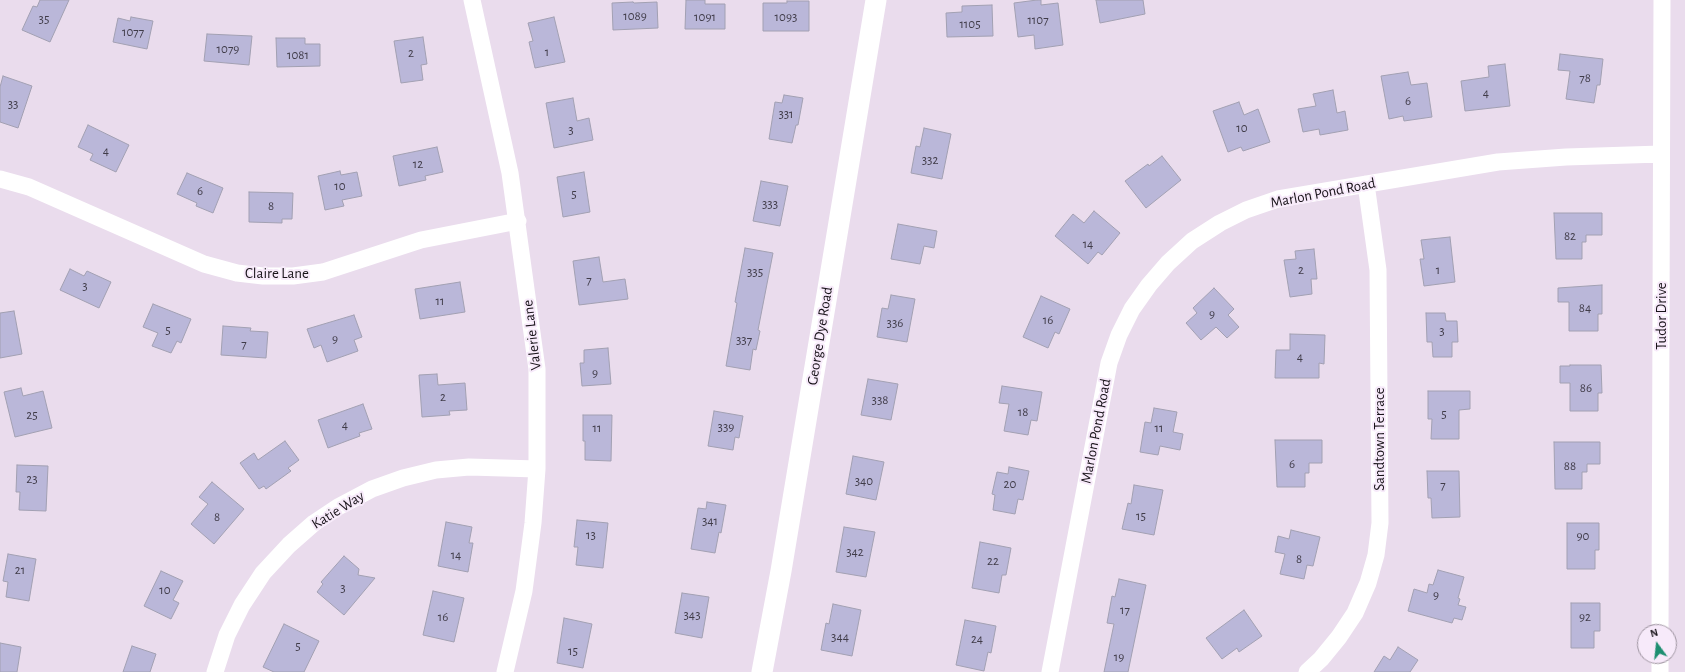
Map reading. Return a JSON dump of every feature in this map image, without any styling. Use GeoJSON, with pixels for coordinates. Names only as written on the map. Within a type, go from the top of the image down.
{"type":"FeatureCollection","features":[{"type":"Feature","properties":{"kind":"street","name":"Valerie Lane"},"geometry":{"type":"LineString","coordinates":[[472,0],[510,173],[518,221],[537,369],[538,469],[533,523],[524,591],[505,672]]}},
{"type":"Feature","properties":{"kind":"street","name":"George Dye Road"},"geometry":{"type":"LineString","coordinates":[[762,672],[781,572],[876,0]]}},
{"type":"Feature","properties":{"kind":"street","name":"Tudor Drive"},"geometry":{"type":"LineString","coordinates":[[1660,624],[1662,0]]}},
{"type":"Feature","properties":{"kind":"street","name":"Marlon Pond Road"},"geometry":{"type":"LineString","coordinates":[[1050,672],[1108,369],[1119,335],[1132,309],[1149,285],[1168,263],[1192,241],[1220,223],[1246,210],[1278,199],[1498,162],[1566,157],[1661,154]]}},
{"type":"Feature","properties":{"kind":"street","name":"Claire Lane"},"geometry":{"type":"LineString","coordinates":[[0,179],[29,187],[204,264],[237,273],[263,276],[293,276],[323,272],[421,240],[518,221]]}},
{"type":"Feature","properties":{"kind":"street","name":"Sandtown Terrace"},"geometry":{"type":"LineString","coordinates":[[1307,672],[1321,659],[1340,637],[1355,613],[1370,576],[1376,555],[1380,523],[1378,270],[1366,184]]}},
{"type":"Feature","properties":{"kind":"street","name":"Katie Way"},"geometry":{"type":"LineString","coordinates":[[215,672],[227,635],[242,605],[263,573],[289,545],[314,523],[338,507],[372,489],[403,478],[436,470],[469,467],[538,469]]}},
{"type":"Feature","properties":{"kind":"building"},"geometry":{"type":"Polygon","coordinates":[[[40,0],[69,0],[50,42],[22,30],[33,6],[37,7],[40,0]]]}},
{"type":"Feature","properties":{"kind":"building"},"geometry":{"type":"Polygon","coordinates":[[[686,0],[705,0],[705,4],[725,4],[725,29],[685,29],[686,0]]]}},
{"type":"Feature","properties":{"kind":"building"},"geometry":{"type":"Polygon","coordinates":[[[1041,0],[1041,5],[1058,3],[1063,45],[1035,49],[1034,35],[1018,37],[1014,3],[1041,0]]]}},
{"type":"Feature","properties":{"kind":"building"},"geometry":{"type":"Polygon","coordinates":[[[1096,0],[1143,0],[1145,14],[1100,23],[1096,0]]]}},
{"type":"Feature","properties":{"kind":"building"},"geometry":{"type":"Polygon","coordinates":[[[787,1],[809,1],[809,31],[763,31],[763,3],[787,3],[787,1]]]}},
{"type":"Feature","properties":{"kind":"building"},"geometry":{"type":"Polygon","coordinates":[[[657,2],[658,28],[613,30],[612,3],[657,2]]]}},
{"type":"Feature","properties":{"kind":"building"},"geometry":{"type":"Polygon","coordinates":[[[992,5],[993,36],[947,37],[946,13],[962,12],[962,6],[992,5]]]}},
{"type":"Feature","properties":{"kind":"building"},"geometry":{"type":"Polygon","coordinates":[[[131,17],[153,21],[147,49],[113,42],[118,18],[130,21],[131,17]]]}},
{"type":"Feature","properties":{"kind":"building"},"geometry":{"type":"Polygon","coordinates":[[[554,17],[565,62],[535,68],[529,42],[533,41],[528,23],[554,17]]]}},
{"type":"Feature","properties":{"kind":"building"},"geometry":{"type":"Polygon","coordinates":[[[207,34],[252,36],[249,65],[204,61],[207,34]]]}},
{"type":"Feature","properties":{"kind":"building"},"geometry":{"type":"Polygon","coordinates":[[[423,37],[427,64],[421,65],[423,80],[401,83],[394,41],[423,37]]]}},
{"type":"Feature","properties":{"kind":"building"},"geometry":{"type":"Polygon","coordinates":[[[276,38],[305,38],[305,44],[320,44],[320,66],[277,67],[276,38]]]}},
{"type":"Feature","properties":{"kind":"building"},"geometry":{"type":"Polygon","coordinates":[[[1560,54],[1603,59],[1600,85],[1597,85],[1594,103],[1566,99],[1570,71],[1558,70],[1560,54]]]}},
{"type":"Feature","properties":{"kind":"building"},"geometry":{"type":"Polygon","coordinates":[[[1505,64],[1510,106],[1465,111],[1461,81],[1489,77],[1488,66],[1505,64]]]}},
{"type":"Feature","properties":{"kind":"building"},"geometry":{"type":"Polygon","coordinates":[[[1408,72],[1411,85],[1427,83],[1432,117],[1404,121],[1403,116],[1389,119],[1381,76],[1408,72]]]}},
{"type":"Feature","properties":{"kind":"building"},"geometry":{"type":"Polygon","coordinates":[[[3,76],[32,86],[18,128],[0,122],[0,87],[3,76]]]}},
{"type":"Feature","properties":{"kind":"building"},"geometry":{"type":"Polygon","coordinates":[[[1333,90],[1337,113],[1345,111],[1348,130],[1320,135],[1319,129],[1303,132],[1298,109],[1316,106],[1313,94],[1333,90]]]}},
{"type":"Feature","properties":{"kind":"building"},"geometry":{"type":"Polygon","coordinates":[[[784,95],[803,98],[798,125],[796,125],[792,143],[769,139],[775,102],[782,103],[784,95]]]}},
{"type":"Feature","properties":{"kind":"building"},"geometry":{"type":"Polygon","coordinates":[[[573,98],[577,121],[589,118],[593,140],[554,148],[546,103],[573,98]]]}},
{"type":"Feature","properties":{"kind":"building"},"geometry":{"type":"Polygon","coordinates":[[[1239,102],[1244,115],[1258,109],[1270,142],[1243,151],[1241,147],[1228,152],[1213,111],[1239,102]]]}},
{"type":"Feature","properties":{"kind":"building"},"geometry":{"type":"Polygon","coordinates":[[[88,125],[129,145],[116,172],[90,160],[93,154],[78,147],[88,125]]]}},
{"type":"Feature","properties":{"kind":"building"},"geometry":{"type":"Polygon","coordinates":[[[924,128],[951,134],[942,179],[911,173],[916,146],[920,147],[924,128]]]}},
{"type":"Feature","properties":{"kind":"building"},"geometry":{"type":"Polygon","coordinates":[[[437,147],[443,172],[425,176],[426,180],[399,186],[393,156],[437,147]]]}},
{"type":"Feature","properties":{"kind":"building"},"geometry":{"type":"Polygon","coordinates":[[[1162,156],[1181,180],[1146,208],[1125,181],[1148,164],[1149,166],[1162,156]]]}},
{"type":"Feature","properties":{"kind":"building"},"geometry":{"type":"Polygon","coordinates":[[[340,171],[341,175],[357,172],[362,196],[342,200],[344,206],[325,210],[318,176],[340,171]]]}},
{"type":"Feature","properties":{"kind":"building"},"geometry":{"type":"Polygon","coordinates":[[[584,172],[590,212],[563,217],[557,177],[584,172]]]}},
{"type":"Feature","properties":{"kind":"building"},"geometry":{"type":"Polygon","coordinates":[[[187,173],[223,188],[213,213],[196,206],[197,203],[177,194],[187,173]]]}},
{"type":"Feature","properties":{"kind":"building"},"geometry":{"type":"Polygon","coordinates":[[[761,181],[788,186],[780,226],[753,221],[761,181]]]}},
{"type":"Feature","properties":{"kind":"building"},"geometry":{"type":"Polygon","coordinates":[[[249,192],[293,193],[292,219],[282,219],[282,223],[249,222],[249,192]]]}},
{"type":"Feature","properties":{"kind":"building"},"geometry":{"type":"Polygon","coordinates":[[[1094,211],[1120,233],[1102,255],[1098,252],[1088,264],[1055,236],[1073,214],[1084,223],[1094,211]]]}},
{"type":"Feature","properties":{"kind":"building"},"geometry":{"type":"Polygon","coordinates":[[[1554,213],[1602,213],[1602,235],[1586,235],[1586,242],[1582,242],[1582,259],[1556,259],[1554,213]]]}},
{"type":"Feature","properties":{"kind":"building"},"geometry":{"type":"Polygon","coordinates":[[[898,224],[937,231],[934,248],[924,246],[920,264],[891,259],[898,224]]]}},
{"type":"Feature","properties":{"kind":"building"},"geometry":{"type":"Polygon","coordinates":[[[1450,237],[1455,282],[1424,286],[1420,259],[1424,259],[1421,240],[1450,237]]]}},
{"type":"Feature","properties":{"kind":"building"},"geometry":{"type":"Polygon","coordinates":[[[745,248],[773,253],[758,330],[760,331],[756,350],[753,349],[750,370],[726,366],[737,303],[735,302],[745,248]]]}},
{"type":"Feature","properties":{"kind":"building"},"geometry":{"type":"Polygon","coordinates":[[[1314,249],[1317,279],[1311,279],[1312,294],[1290,297],[1284,260],[1296,259],[1295,251],[1314,249]]]}},
{"type":"Feature","properties":{"kind":"building"},"geometry":{"type":"Polygon","coordinates":[[[599,257],[603,282],[625,279],[628,299],[579,305],[573,261],[599,257]]]}},
{"type":"Feature","properties":{"kind":"building"},"geometry":{"type":"Polygon","coordinates":[[[70,269],[84,276],[87,271],[111,282],[99,308],[60,290],[70,269]]]}},
{"type":"Feature","properties":{"kind":"building"},"geometry":{"type":"Polygon","coordinates":[[[460,282],[465,312],[420,319],[415,289],[460,282]]]}},
{"type":"Feature","properties":{"kind":"building"},"geometry":{"type":"Polygon","coordinates":[[[1602,285],[1602,314],[1598,314],[1598,331],[1569,331],[1569,302],[1558,302],[1558,288],[1602,285]]]}},
{"type":"Feature","properties":{"kind":"building"},"geometry":{"type":"Polygon","coordinates":[[[1214,288],[1234,309],[1228,315],[1239,327],[1227,338],[1216,327],[1201,340],[1186,323],[1197,313],[1193,308],[1214,288]]]}},
{"type":"Feature","properties":{"kind":"building"},"geometry":{"type":"Polygon","coordinates":[[[891,295],[915,299],[907,342],[877,337],[882,308],[888,309],[891,295]]]}},
{"type":"Feature","properties":{"kind":"building"},"geometry":{"type":"Polygon","coordinates":[[[1041,296],[1070,309],[1059,334],[1055,332],[1048,348],[1023,337],[1041,296]]]}},
{"type":"Feature","properties":{"kind":"building"},"geometry":{"type":"Polygon","coordinates":[[[153,304],[191,319],[181,343],[177,341],[171,353],[152,346],[158,333],[143,327],[153,304]]]}},
{"type":"Feature","properties":{"kind":"building"},"geometry":{"type":"Polygon","coordinates":[[[14,311],[22,354],[0,358],[0,313],[14,311]]]}},
{"type":"Feature","properties":{"kind":"building"},"geometry":{"type":"Polygon","coordinates":[[[1426,313],[1445,313],[1446,321],[1457,321],[1458,342],[1452,342],[1452,357],[1433,357],[1432,342],[1427,342],[1426,313]]]}},
{"type":"Feature","properties":{"kind":"building"},"geometry":{"type":"Polygon","coordinates":[[[354,315],[362,337],[354,340],[358,351],[327,362],[321,345],[314,348],[307,329],[354,315]]]}},
{"type":"Feature","properties":{"kind":"building"},"geometry":{"type":"Polygon","coordinates":[[[223,326],[251,328],[250,331],[268,332],[266,358],[221,355],[223,326]]]}},
{"type":"Feature","properties":{"kind":"building"},"geometry":{"type":"Polygon","coordinates":[[[1290,334],[1325,335],[1324,364],[1319,363],[1319,378],[1275,378],[1276,350],[1290,350],[1290,334]]]}},
{"type":"Feature","properties":{"kind":"building"},"geometry":{"type":"Polygon","coordinates":[[[608,348],[611,384],[582,386],[580,363],[584,363],[584,350],[608,348]]]}},
{"type":"Feature","properties":{"kind":"building"},"geometry":{"type":"Polygon","coordinates":[[[1601,365],[1602,393],[1598,393],[1598,411],[1570,411],[1570,383],[1560,383],[1560,366],[1601,365]]]}},
{"type":"Feature","properties":{"kind":"building"},"geometry":{"type":"Polygon","coordinates":[[[437,374],[438,385],[465,383],[467,410],[449,411],[450,415],[422,417],[419,375],[437,374]]]}},
{"type":"Feature","properties":{"kind":"building"},"geometry":{"type":"Polygon","coordinates":[[[868,379],[898,384],[891,420],[861,415],[868,379]]]}},
{"type":"Feature","properties":{"kind":"building"},"geometry":{"type":"Polygon","coordinates":[[[1002,386],[1042,392],[1037,421],[1031,420],[1028,435],[1004,431],[1009,404],[999,403],[1002,386]]]}},
{"type":"Feature","properties":{"kind":"building"},"geometry":{"type":"Polygon","coordinates":[[[21,388],[23,396],[43,391],[52,428],[15,437],[4,392],[21,388]]]}},
{"type":"Feature","properties":{"kind":"building"},"geometry":{"type":"Polygon","coordinates":[[[1428,391],[1470,391],[1470,409],[1459,410],[1459,439],[1431,439],[1432,419],[1428,419],[1428,391]]]}},
{"type":"Feature","properties":{"kind":"building"},"geometry":{"type":"Polygon","coordinates":[[[363,404],[372,429],[359,433],[360,436],[328,448],[318,420],[363,404]]]}},
{"type":"Feature","properties":{"kind":"building"},"geometry":{"type":"Polygon","coordinates":[[[1154,408],[1177,412],[1173,432],[1183,434],[1180,450],[1160,446],[1158,455],[1140,452],[1145,422],[1151,423],[1154,408]]]}},
{"type":"Feature","properties":{"kind":"building"},"geometry":{"type":"Polygon","coordinates":[[[714,411],[743,416],[739,438],[735,437],[733,450],[708,446],[714,411]]]}},
{"type":"Feature","properties":{"kind":"building"},"geometry":{"type":"Polygon","coordinates":[[[583,415],[612,415],[611,461],[585,460],[583,415]]]}},
{"type":"Feature","properties":{"kind":"building"},"geometry":{"type":"Polygon","coordinates":[[[1275,440],[1322,440],[1322,463],[1309,463],[1309,473],[1305,473],[1305,487],[1277,487],[1275,440]]]}},
{"type":"Feature","properties":{"kind":"building"},"geometry":{"type":"Polygon","coordinates":[[[285,441],[299,460],[288,468],[291,471],[266,489],[264,486],[259,489],[240,463],[254,453],[258,460],[285,441]]]}},
{"type":"Feature","properties":{"kind":"building"},"geometry":{"type":"Polygon","coordinates":[[[1554,442],[1600,442],[1600,464],[1587,464],[1587,472],[1582,472],[1582,489],[1555,489],[1554,442]]]}},
{"type":"Feature","properties":{"kind":"building"},"geometry":{"type":"Polygon","coordinates":[[[853,456],[884,462],[876,500],[846,494],[853,456]]]}},
{"type":"Feature","properties":{"kind":"building"},"geometry":{"type":"Polygon","coordinates":[[[17,465],[48,466],[46,511],[19,510],[20,492],[16,492],[17,465]]]}},
{"type":"Feature","properties":{"kind":"building"},"geometry":{"type":"Polygon","coordinates":[[[1009,467],[1029,471],[1023,500],[1018,499],[1015,514],[993,510],[995,495],[992,494],[997,472],[1008,474],[1009,467]]]}},
{"type":"Feature","properties":{"kind":"building"},"geometry":{"type":"Polygon","coordinates":[[[1427,471],[1459,471],[1460,517],[1432,518],[1431,498],[1428,498],[1427,471]]]}},
{"type":"Feature","properties":{"kind":"building"},"geometry":{"type":"Polygon","coordinates":[[[212,482],[244,509],[214,544],[191,524],[208,504],[199,497],[212,482]]]}},
{"type":"Feature","properties":{"kind":"building"},"geometry":{"type":"Polygon","coordinates":[[[1134,485],[1163,490],[1154,535],[1122,529],[1128,503],[1131,504],[1134,485]]]}},
{"type":"Feature","properties":{"kind":"building"},"geometry":{"type":"Polygon","coordinates":[[[707,502],[726,505],[721,533],[719,532],[715,553],[691,549],[698,508],[706,509],[707,502]]]}},
{"type":"Feature","properties":{"kind":"building"},"geometry":{"type":"Polygon","coordinates":[[[577,520],[608,523],[603,568],[576,565],[578,547],[574,547],[577,520]]]}},
{"type":"Feature","properties":{"kind":"building"},"geometry":{"type":"Polygon","coordinates":[[[446,522],[472,527],[469,543],[473,543],[468,572],[438,566],[446,522]]]}},
{"type":"Feature","properties":{"kind":"building"},"geometry":{"type":"Polygon","coordinates":[[[1567,523],[1599,523],[1599,550],[1595,550],[1595,569],[1567,569],[1567,523]]]}},
{"type":"Feature","properties":{"kind":"building"},"geometry":{"type":"Polygon","coordinates":[[[844,527],[875,532],[866,577],[836,572],[844,527]]]}},
{"type":"Feature","properties":{"kind":"building"},"geometry":{"type":"Polygon","coordinates":[[[1291,530],[1320,537],[1313,566],[1307,565],[1304,579],[1280,574],[1285,554],[1275,552],[1278,536],[1289,539],[1291,530]]]}},
{"type":"Feature","properties":{"kind":"building"},"geometry":{"type":"Polygon","coordinates":[[[980,542],[1011,548],[1006,575],[1002,575],[999,593],[972,588],[980,542]]]}},
{"type":"Feature","properties":{"kind":"building"},"geometry":{"type":"Polygon","coordinates":[[[8,554],[36,559],[29,601],[6,597],[8,582],[3,581],[8,554]]]}},
{"type":"Feature","properties":{"kind":"building"},"geometry":{"type":"Polygon","coordinates":[[[344,556],[359,569],[358,575],[375,578],[344,615],[317,592],[323,584],[321,582],[344,556]]]}},
{"type":"Feature","properties":{"kind":"building"},"geometry":{"type":"Polygon","coordinates":[[[1438,570],[1464,577],[1458,598],[1460,599],[1458,605],[1466,607],[1462,620],[1454,618],[1452,623],[1408,611],[1414,589],[1427,593],[1429,584],[1433,585],[1438,570]]]}},
{"type":"Feature","properties":{"kind":"building"},"geometry":{"type":"Polygon","coordinates":[[[161,571],[183,581],[173,600],[179,603],[171,619],[144,606],[161,571]]]}},
{"type":"Feature","properties":{"kind":"building"},"geometry":{"type":"Polygon","coordinates":[[[1119,579],[1146,585],[1128,672],[1104,672],[1114,624],[1107,623],[1112,596],[1115,597],[1119,579]]]}},
{"type":"Feature","properties":{"kind":"building"},"geometry":{"type":"Polygon","coordinates":[[[433,591],[464,598],[454,642],[423,635],[433,591]]]}},
{"type":"Feature","properties":{"kind":"building"},"geometry":{"type":"Polygon","coordinates":[[[682,593],[709,597],[702,638],[675,633],[682,593]]]}},
{"type":"Feature","properties":{"kind":"building"},"geometry":{"type":"Polygon","coordinates":[[[1571,603],[1600,603],[1600,631],[1594,631],[1594,648],[1571,648],[1571,603]]]}},
{"type":"Feature","properties":{"kind":"building"},"geometry":{"type":"Polygon","coordinates":[[[833,604],[861,610],[852,656],[821,650],[826,623],[829,624],[833,604]]]}},
{"type":"Feature","properties":{"kind":"building"},"geometry":{"type":"Polygon","coordinates":[[[1244,610],[1262,636],[1239,652],[1237,648],[1222,659],[1206,638],[1244,610]]]}},
{"type":"Feature","properties":{"kind":"building"},"geometry":{"type":"Polygon","coordinates":[[[564,618],[592,624],[583,668],[557,663],[564,618]]]}},
{"type":"Feature","properties":{"kind":"building"},"geometry":{"type":"Polygon","coordinates":[[[965,620],[996,626],[991,653],[988,652],[984,671],[956,665],[965,620]]]}},
{"type":"Feature","properties":{"kind":"building"},"geometry":{"type":"Polygon","coordinates":[[[284,624],[319,641],[304,672],[274,672],[263,667],[284,624]]]}},
{"type":"Feature","properties":{"kind":"building"},"geometry":{"type":"Polygon","coordinates":[[[0,643],[21,647],[17,672],[0,672],[0,643]]]}},
{"type":"Feature","properties":{"kind":"building"},"geometry":{"type":"Polygon","coordinates":[[[132,646],[156,654],[150,672],[123,672],[132,646]]]}},
{"type":"Feature","properties":{"kind":"building"},"geometry":{"type":"Polygon","coordinates":[[[1398,647],[1418,660],[1410,672],[1374,672],[1384,656],[1390,660],[1398,647]]]}}]}
